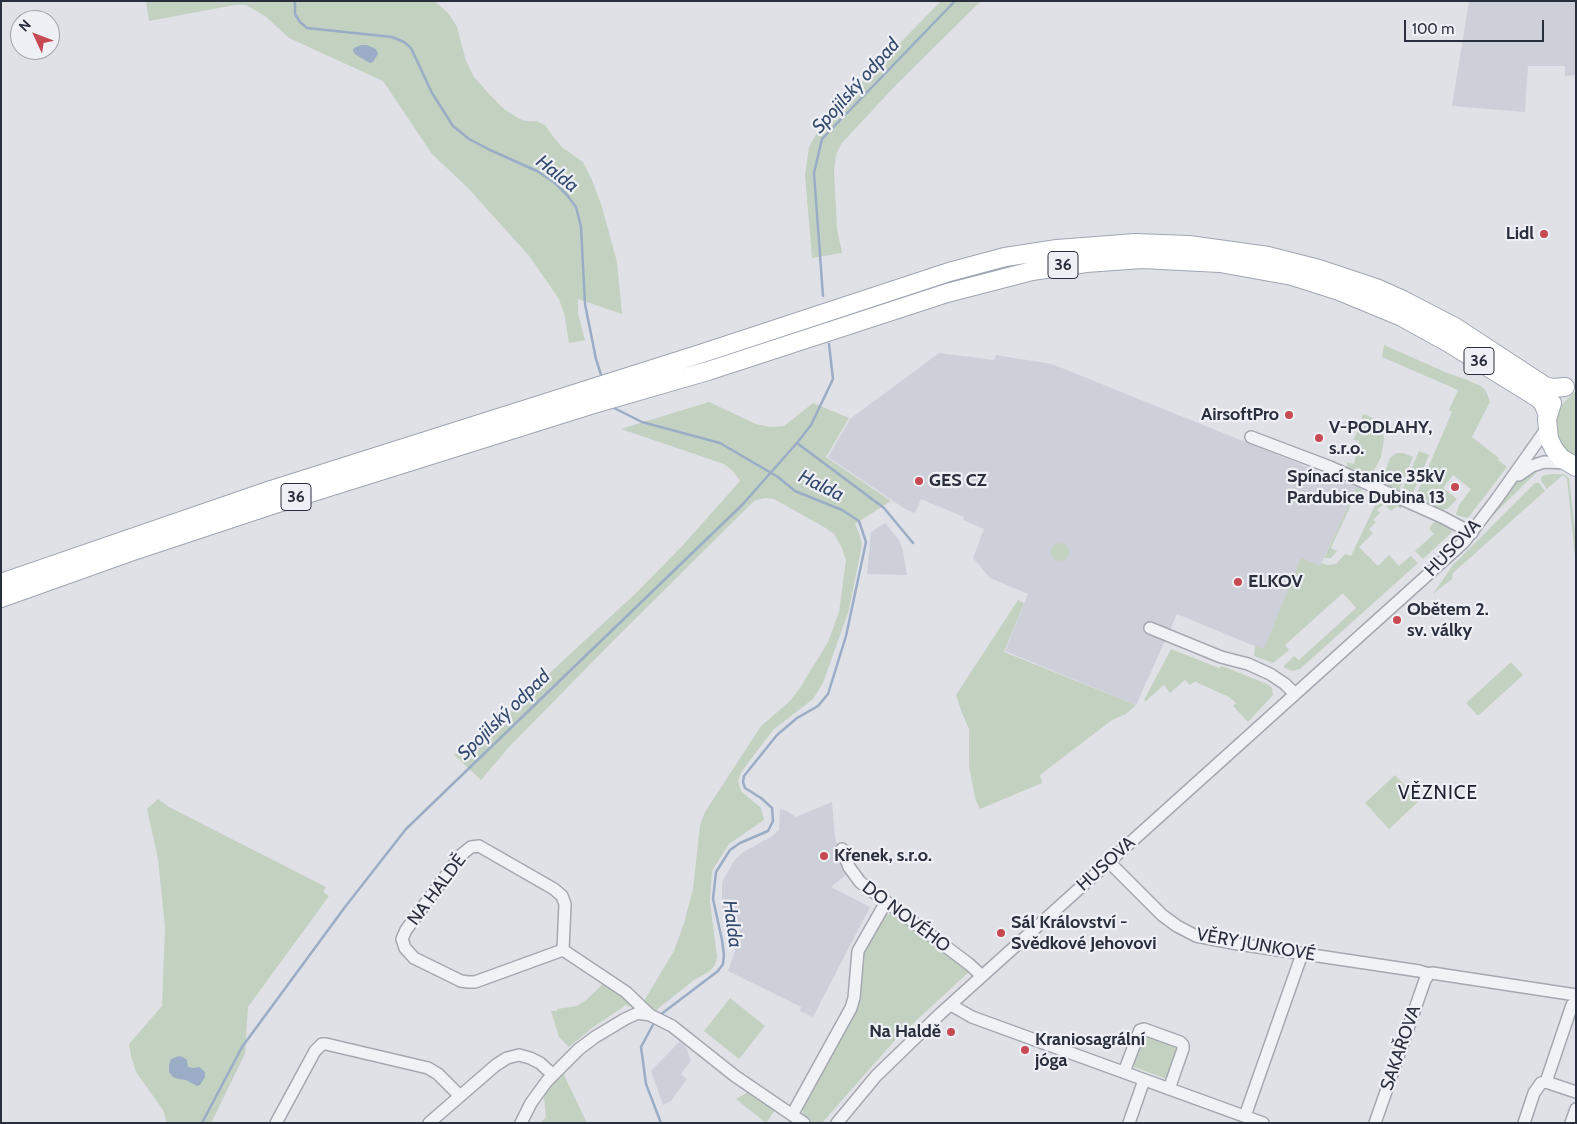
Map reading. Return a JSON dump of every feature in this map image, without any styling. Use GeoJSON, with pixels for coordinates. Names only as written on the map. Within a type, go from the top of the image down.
{"type":"FeatureCollection","features":[{"type":"Feature","properties":{"kind":"main road","name":"36"},"geometry":{"type":"LineString","coordinates":[[1,583],[262,493],[649,379],[980,263],[1031,252],[1083,246],[1162,244],[1215,248],[1268,256],[1348,278],[1376,288],[1455,327],[1545,386],[1557,389],[1571,384]]}},
{"type":"Feature","properties":{"kind":"main road","name":"36"},"geometry":{"type":"LineString","coordinates":[[649,379],[708,371],[947,293],[1006,276],[1086,262],[1168,260],[1220,263],[1268,271],[1316,283],[1402,317],[1449,342],[1538,398],[1543,403],[1547,422]]}},
{"type":"Feature","properties":{"kind":"main road","name":"HUSOVA"},"geometry":{"type":"LineString","coordinates":[[1571,384],[1556,396],[1547,422],[1549,439],[1554,449],[1561,458],[1573,465]]}},
{"type":"Feature","properties":{"kind":"main road","name":"36"},"geometry":{"type":"LineString","coordinates":[[1,598],[130,552],[591,397]]}},
{"type":"Feature","properties":{"kind":"street","name":"HUSOVA"},"geometry":{"type":"LineString","coordinates":[[837,1123],[858,1096],[893,1058],[1454,551],[1472,532],[1496,500],[1547,422]]}},
{"type":"Feature","properties":{"kind":"street"},"geometry":{"type":"LineString","coordinates":[[1251,437],[1330,467],[1472,532]]}},
{"type":"Feature","properties":{"kind":"street","name":"HUSOVA"},"geometry":{"type":"LineString","coordinates":[[1496,500],[1518,476],[1532,466],[1549,461],[1573,465]]}},
{"type":"Feature","properties":{"kind":"street"},"geometry":{"type":"LineString","coordinates":[[1150,628],[1270,674],[1285,684],[1295,694]]}},
{"type":"Feature","properties":{"kind":"street","name":"NA HALDĚ"},"geometry":{"type":"LineString","coordinates":[[479,846],[529,874],[562,896],[565,904],[563,950],[475,982],[468,982],[462,981],[414,958],[405,948],[402,939],[406,930],[461,855],[472,847],[479,846]]}},
{"type":"Feature","properties":{"kind":"street","name":"DO NOVÉHO"},"geometry":{"type":"LineString","coordinates":[[842,849],[849,867],[856,878],[982,976]]}},
{"type":"Feature","properties":{"kind":"street","name":"VĚRY JUNKOVÉ"},"geometry":{"type":"LineString","coordinates":[[1109,862],[1162,915],[1188,932],[1205,938],[1420,971],[1574,1000]]}},
{"type":"Feature","properties":{"kind":"street"},"geometry":{"type":"LineString","coordinates":[[792,1114],[851,1008],[854,998],[858,951],[886,902]]}},
{"type":"Feature","properties":{"kind":"street"},"geometry":{"type":"LineString","coordinates":[[563,950],[626,992],[650,1015]]}},
{"type":"Feature","properties":{"kind":"street"},"geometry":{"type":"LineString","coordinates":[[1245,1116],[1302,954]]}},
{"type":"Feature","properties":{"kind":"street","name":"SAKAŘOVA"},"geometry":{"type":"LineString","coordinates":[[1375,1123],[1425,980],[1429,974]]}},
{"type":"Feature","properties":{"kind":"street"},"geometry":{"type":"LineString","coordinates":[[1546,1082],[1574,1000]]}},
{"type":"Feature","properties":{"kind":"street"},"geometry":{"type":"LineString","coordinates":[[951,1005],[972,1017],[1263,1123]]}},
{"type":"Feature","properties":{"kind":"street"},"geometry":{"type":"LineString","coordinates":[[522,1123],[531,1103],[552,1074],[586,1044],[616,1023],[638,1013],[650,1015],[667,1023],[735,1076],[804,1123]]}},
{"type":"Feature","properties":{"kind":"street"},"geometry":{"type":"LineString","coordinates":[[1124,1072],[1140,1030],[1144,1029],[1180,1042],[1183,1045],[1183,1049],[1169,1089]]}},
{"type":"Feature","properties":{"kind":"street"},"geometry":{"type":"LineString","coordinates":[[276,1123],[312,1055],[318,1047],[326,1044],[428,1068],[438,1074],[460,1096]]}},
{"type":"Feature","properties":{"kind":"street"},"geometry":{"type":"LineString","coordinates":[[429,1123],[502,1061],[513,1056],[530,1058],[540,1063],[552,1074]]}},
{"type":"Feature","properties":{"kind":"street"},"geometry":{"type":"LineString","coordinates":[[1129,1123],[1144,1080]]}},
{"type":"Feature","properties":{"kind":"street"},"geometry":{"type":"LineString","coordinates":[[1524,1123],[1535,1089],[1539,1084],[1546,1082],[1576,1092]]}},
{"type":"Feature","properties":{"kind":"street"},"geometry":{"type":"LineString","coordinates":[[1571,1123],[1576,1109]]}},
{"type":"Feature","properties":{"kind":"shaded area"},"geometry":{"type":"Polygon","coordinates":[[[1469,1],[1576,1],[1576,75],[1565,76],[1565,66],[1528,66],[1525,112],[1452,106],[1469,1]]]}},
{"type":"Feature","properties":{"kind":"shaded area"},"geometry":{"type":"Polygon","coordinates":[[[939,353],[994,360],[996,355],[1052,364],[1357,487],[1320,566],[1301,559],[1264,650],[1177,614],[1136,705],[1005,651],[1028,594],[990,578],[973,558],[984,529],[963,520],[964,517],[921,499],[915,513],[905,509],[828,457],[850,419],[939,353]]]}},
{"type":"Feature","properties":{"kind":"shaded area"},"geometry":{"type":"Polygon","coordinates":[[[885,523],[899,540],[907,575],[867,574],[871,532],[885,523]]]}},
{"type":"Feature","properties":{"kind":"shaded area"},"geometry":{"type":"Polygon","coordinates":[[[832,802],[835,838],[846,875],[831,887],[870,907],[813,1017],[800,1011],[801,1007],[728,971],[735,951],[728,935],[722,908],[722,882],[734,861],[743,852],[771,837],[779,830],[780,809],[796,817],[832,802]]]}},
{"type":"Feature","properties":{"kind":"shaded area"},"geometry":{"type":"Polygon","coordinates":[[[680,1041],[686,1047],[691,1061],[681,1074],[687,1079],[671,1101],[663,1105],[651,1071],[680,1041]]]}},
{"type":"Feature","properties":{"kind":"green space"},"geometry":{"type":"Polygon","coordinates":[[[146,1],[435,1],[449,14],[457,27],[466,61],[474,77],[491,96],[504,109],[518,118],[525,121],[536,121],[545,125],[563,148],[583,162],[602,207],[617,262],[622,314],[578,299],[578,314],[585,340],[569,343],[565,317],[559,299],[530,257],[468,188],[432,154],[383,81],[289,38],[265,16],[246,5],[235,5],[149,21],[146,1]]]}},
{"type":"Feature","properties":{"kind":"green space"},"geometry":{"type":"Polygon","coordinates":[[[941,1],[981,1],[895,86],[841,144],[836,155],[834,170],[837,229],[842,253],[812,258],[805,175],[809,147],[823,122],[941,1]]]}},
{"type":"Feature","properties":{"kind":"green space"},"geometry":{"type":"Polygon","coordinates":[[[1384,345],[1481,386],[1486,391],[1490,402],[1472,437],[1499,458],[1498,460],[1507,467],[1468,518],[1456,515],[1459,505],[1471,489],[1453,475],[1443,488],[1457,499],[1447,509],[1439,510],[1415,498],[1452,412],[1449,410],[1458,390],[1382,357],[1384,345]]]}},
{"type":"Feature","properties":{"kind":"green space"},"geometry":{"type":"Polygon","coordinates":[[[1576,391],[1576,456],[1567,451],[1560,441],[1556,425],[1557,414],[1562,404],[1576,391]]]}},
{"type":"Feature","properties":{"kind":"green space"},"geometry":{"type":"Polygon","coordinates":[[[709,402],[756,424],[770,427],[784,426],[813,403],[849,418],[826,457],[891,501],[855,524],[862,544],[849,610],[823,683],[813,699],[773,730],[742,771],[738,781],[741,791],[761,808],[764,820],[729,844],[712,871],[710,901],[717,957],[715,965],[710,971],[694,980],[655,1011],[644,1001],[674,951],[684,923],[693,889],[700,825],[705,812],[761,726],[789,702],[800,688],[828,642],[839,612],[846,560],[834,534],[774,499],[765,498],[754,501],[508,748],[481,780],[453,754],[462,754],[489,735],[527,694],[636,593],[684,544],[740,481],[733,471],[724,464],[621,429],[709,402]]]}},
{"type":"Feature","properties":{"kind":"green space"},"geometry":{"type":"Polygon","coordinates":[[[1363,414],[1381,421],[1384,439],[1381,457],[1370,478],[1348,469],[1347,465],[1347,462],[1354,464],[1359,441],[1353,440],[1363,414]]]}},
{"type":"Feature","properties":{"kind":"green space"},"geometry":{"type":"Polygon","coordinates":[[[1419,451],[1429,455],[1413,493],[1403,488],[1419,451]]]}},
{"type":"Feature","properties":{"kind":"green space"},"geometry":{"type":"Polygon","coordinates":[[[1396,453],[1403,453],[1413,457],[1399,491],[1389,487],[1383,477],[1390,458],[1396,453]]]}},
{"type":"Feature","properties":{"kind":"green space"},"geometry":{"type":"Polygon","coordinates":[[[1539,468],[1537,472],[1486,522],[1518,481],[1539,468]]]}},
{"type":"Feature","properties":{"kind":"green space"},"geometry":{"type":"Polygon","coordinates":[[[1564,474],[1569,478],[1576,540],[1576,566],[1567,479],[1563,475],[1547,489],[1541,481],[1542,476],[1564,474]]]}},
{"type":"Feature","properties":{"kind":"green space"},"geometry":{"type":"Polygon","coordinates":[[[1535,483],[1539,483],[1545,491],[1453,573],[1452,579],[1433,594],[1453,565],[1535,483]]]}},
{"type":"Feature","properties":{"kind":"green space"},"geometry":{"type":"Polygon","coordinates":[[[1357,487],[1361,489],[1363,495],[1361,499],[1355,496],[1331,548],[1337,551],[1331,558],[1324,558],[1357,487]]]}},
{"type":"Feature","properties":{"kind":"green space"},"geometry":{"type":"Polygon","coordinates":[[[1376,494],[1401,505],[1401,509],[1397,506],[1391,511],[1384,504],[1377,510],[1380,513],[1373,520],[1376,522],[1369,529],[1373,533],[1359,547],[1378,566],[1389,555],[1399,566],[1411,556],[1418,563],[1300,669],[1292,671],[1283,667],[1294,656],[1299,660],[1356,608],[1343,593],[1285,645],[1289,650],[1273,663],[1254,656],[1255,646],[1264,649],[1301,558],[1320,566],[1322,563],[1328,565],[1336,564],[1345,554],[1351,556],[1375,505],[1369,502],[1370,497],[1376,494]]]}},
{"type":"Feature","properties":{"kind":"green space"},"geometry":{"type":"Polygon","coordinates":[[[1436,520],[1447,526],[1452,532],[1423,559],[1415,551],[1434,534],[1429,528],[1436,520]]]}},
{"type":"Feature","properties":{"kind":"green space"},"geometry":{"type":"Polygon","coordinates":[[[1056,543],[1064,543],[1069,548],[1067,559],[1056,561],[1051,556],[1051,548],[1056,543]]]}},
{"type":"Feature","properties":{"kind":"green space"},"geometry":{"type":"Polygon","coordinates":[[[1018,600],[1024,603],[1004,652],[1136,705],[1126,714],[1112,720],[1040,775],[1042,783],[980,809],[976,801],[969,767],[969,729],[956,695],[1018,600]]]}},
{"type":"Feature","properties":{"kind":"green space"},"geometry":{"type":"Polygon","coordinates":[[[1171,649],[1267,684],[1272,688],[1273,695],[1248,722],[1233,706],[1236,703],[1229,697],[1196,681],[1190,685],[1185,680],[1170,693],[1164,685],[1146,701],[1144,700],[1171,649]]]}},
{"type":"Feature","properties":{"kind":"green space"},"geometry":{"type":"Polygon","coordinates":[[[1511,662],[1523,675],[1477,715],[1466,703],[1511,662]]]}},
{"type":"Feature","properties":{"kind":"green space"},"geometry":{"type":"Polygon","coordinates":[[[1395,775],[1419,801],[1389,829],[1365,803],[1395,775]]]}},
{"type":"Feature","properties":{"kind":"green space"},"geometry":{"type":"Polygon","coordinates":[[[158,799],[169,807],[326,887],[323,892],[329,896],[248,1007],[245,1054],[211,1123],[167,1123],[163,1110],[136,1072],[129,1044],[162,1006],[165,928],[158,859],[147,809],[158,799]]]}},
{"type":"Feature","properties":{"kind":"green space"},"geometry":{"type":"Polygon","coordinates":[[[883,915],[897,916],[970,971],[896,1039],[822,1123],[812,1123],[803,1114],[803,1108],[852,1016],[861,956],[883,915]]]}},
{"type":"Feature","properties":{"kind":"green space"},"geometry":{"type":"Polygon","coordinates":[[[605,982],[635,1006],[633,1008],[626,1005],[592,1028],[569,1047],[559,1037],[551,1011],[577,1006],[605,982]]]}},
{"type":"Feature","properties":{"kind":"green space"},"geometry":{"type":"Polygon","coordinates":[[[730,998],[765,1026],[739,1059],[704,1031],[730,998]]]}},
{"type":"Feature","properties":{"kind":"green space"},"geometry":{"type":"Polygon","coordinates":[[[1144,1034],[1178,1046],[1169,1080],[1129,1065],[1144,1034]]]}},
{"type":"Feature","properties":{"kind":"green space"},"geometry":{"type":"Polygon","coordinates":[[[563,1073],[587,1123],[540,1123],[546,1117],[545,1090],[550,1083],[563,1073]]]}},
{"type":"Feature","properties":{"kind":"green space"},"geometry":{"type":"Polygon","coordinates":[[[750,1091],[776,1109],[766,1123],[736,1099],[750,1091]]]}},
{"type":"Feature","properties":{"kind":"water"},"geometry":{"type":"Polygon","coordinates":[[[367,45],[376,49],[378,54],[373,62],[370,63],[355,54],[354,48],[367,45]]]}},
{"type":"Feature","properties":{"kind":"water"},"geometry":{"type":"Polygon","coordinates":[[[179,1056],[187,1060],[188,1067],[199,1067],[205,1072],[205,1077],[200,1085],[197,1086],[186,1080],[173,1077],[169,1072],[171,1059],[179,1056]]]}},
{"type":"Feature","properties":{"kind":"waterway","name":"Halda"},"geometry":{"type":"LineString","coordinates":[[295,1],[295,14],[307,28],[392,37],[404,42],[411,48],[432,93],[453,126],[469,139],[537,171],[555,183],[567,195],[576,207],[581,227],[585,304],[596,359],[602,378]]}},
{"type":"Feature","properties":{"kind":"waterway","name":"Spojilský odpad"},"geometry":{"type":"LineString","coordinates":[[823,296],[814,173],[822,139],[955,1]]}},
{"type":"Feature","properties":{"kind":"waterway","name":"Spojilský odpad"},"geometry":{"type":"LineString","coordinates":[[202,1123],[242,1047],[345,907],[406,829],[742,505],[797,443],[811,425],[833,379],[829,344]]}},
{"type":"Feature","properties":{"kind":"waterway","name":"Halda"},"geometry":{"type":"LineString","coordinates":[[612,407],[642,422],[720,443],[778,477],[795,491],[842,510],[859,521],[866,542],[846,636],[828,694],[818,706],[797,718],[777,735],[744,776],[745,788],[772,808],[773,821],[768,831],[740,843],[730,850],[716,872],[713,899],[722,940],[723,964],[718,971],[660,1015]]}},
{"type":"Feature","properties":{"kind":"waterway"},"geometry":{"type":"LineString","coordinates":[[797,443],[884,508],[913,543]]}},
{"type":"Feature","properties":{"kind":"waterway","name":"Halda"},"geometry":{"type":"LineString","coordinates":[[655,1021],[641,1047],[646,1084],[661,1123]]}},
{"type":"Feature","properties":{"kind":"place","name":"Lidl"},"geometry":{"type":"Point","coordinates":[1544,234]}},
{"type":"Feature","properties":{"kind":"place","name":"AirsoftPro"},"geometry":{"type":"Point","coordinates":[1289,415]}},
{"type":"Feature","properties":{"kind":"place","name":"V-PODLAHY, s.r.o."},"geometry":{"type":"Point","coordinates":[1319,438]}},
{"type":"Feature","properties":{"kind":"place","name":"GES CZ"},"geometry":{"type":"Point","coordinates":[919,481]}},
{"type":"Feature","properties":{"kind":"place","name":"Spínací stanice 35kV Pardubice Dubina 13"},"geometry":{"type":"Point","coordinates":[1455,487]}},
{"type":"Feature","properties":{"kind":"place","name":"ELKOV"},"geometry":{"type":"Point","coordinates":[1238,582]}},
{"type":"Feature","properties":{"kind":"place","name":"Obětem 2. sv. války"},"geometry":{"type":"Point","coordinates":[1397,620]}},
{"type":"Feature","properties":{"kind":"place","name":"Křenek, s.r.o."},"geometry":{"type":"Point","coordinates":[824,856]}},
{"type":"Feature","properties":{"kind":"place","name":"Sál Království - Svědkové Jehovovi"},"geometry":{"type":"Point","coordinates":[1001,933]}},
{"type":"Feature","properties":{"kind":"place","name":"Na Haldě"},"geometry":{"type":"Point","coordinates":[951,1032]}},
{"type":"Feature","properties":{"kind":"place","name":"Kraniosagrální jóga"},"geometry":{"type":"Point","coordinates":[1025,1050]}},
{"type":"Feature","properties":{"kind":"district","name":"VĚZNICE"},"geometry":{"type":"Point","coordinates":[1438,793]}}]}
